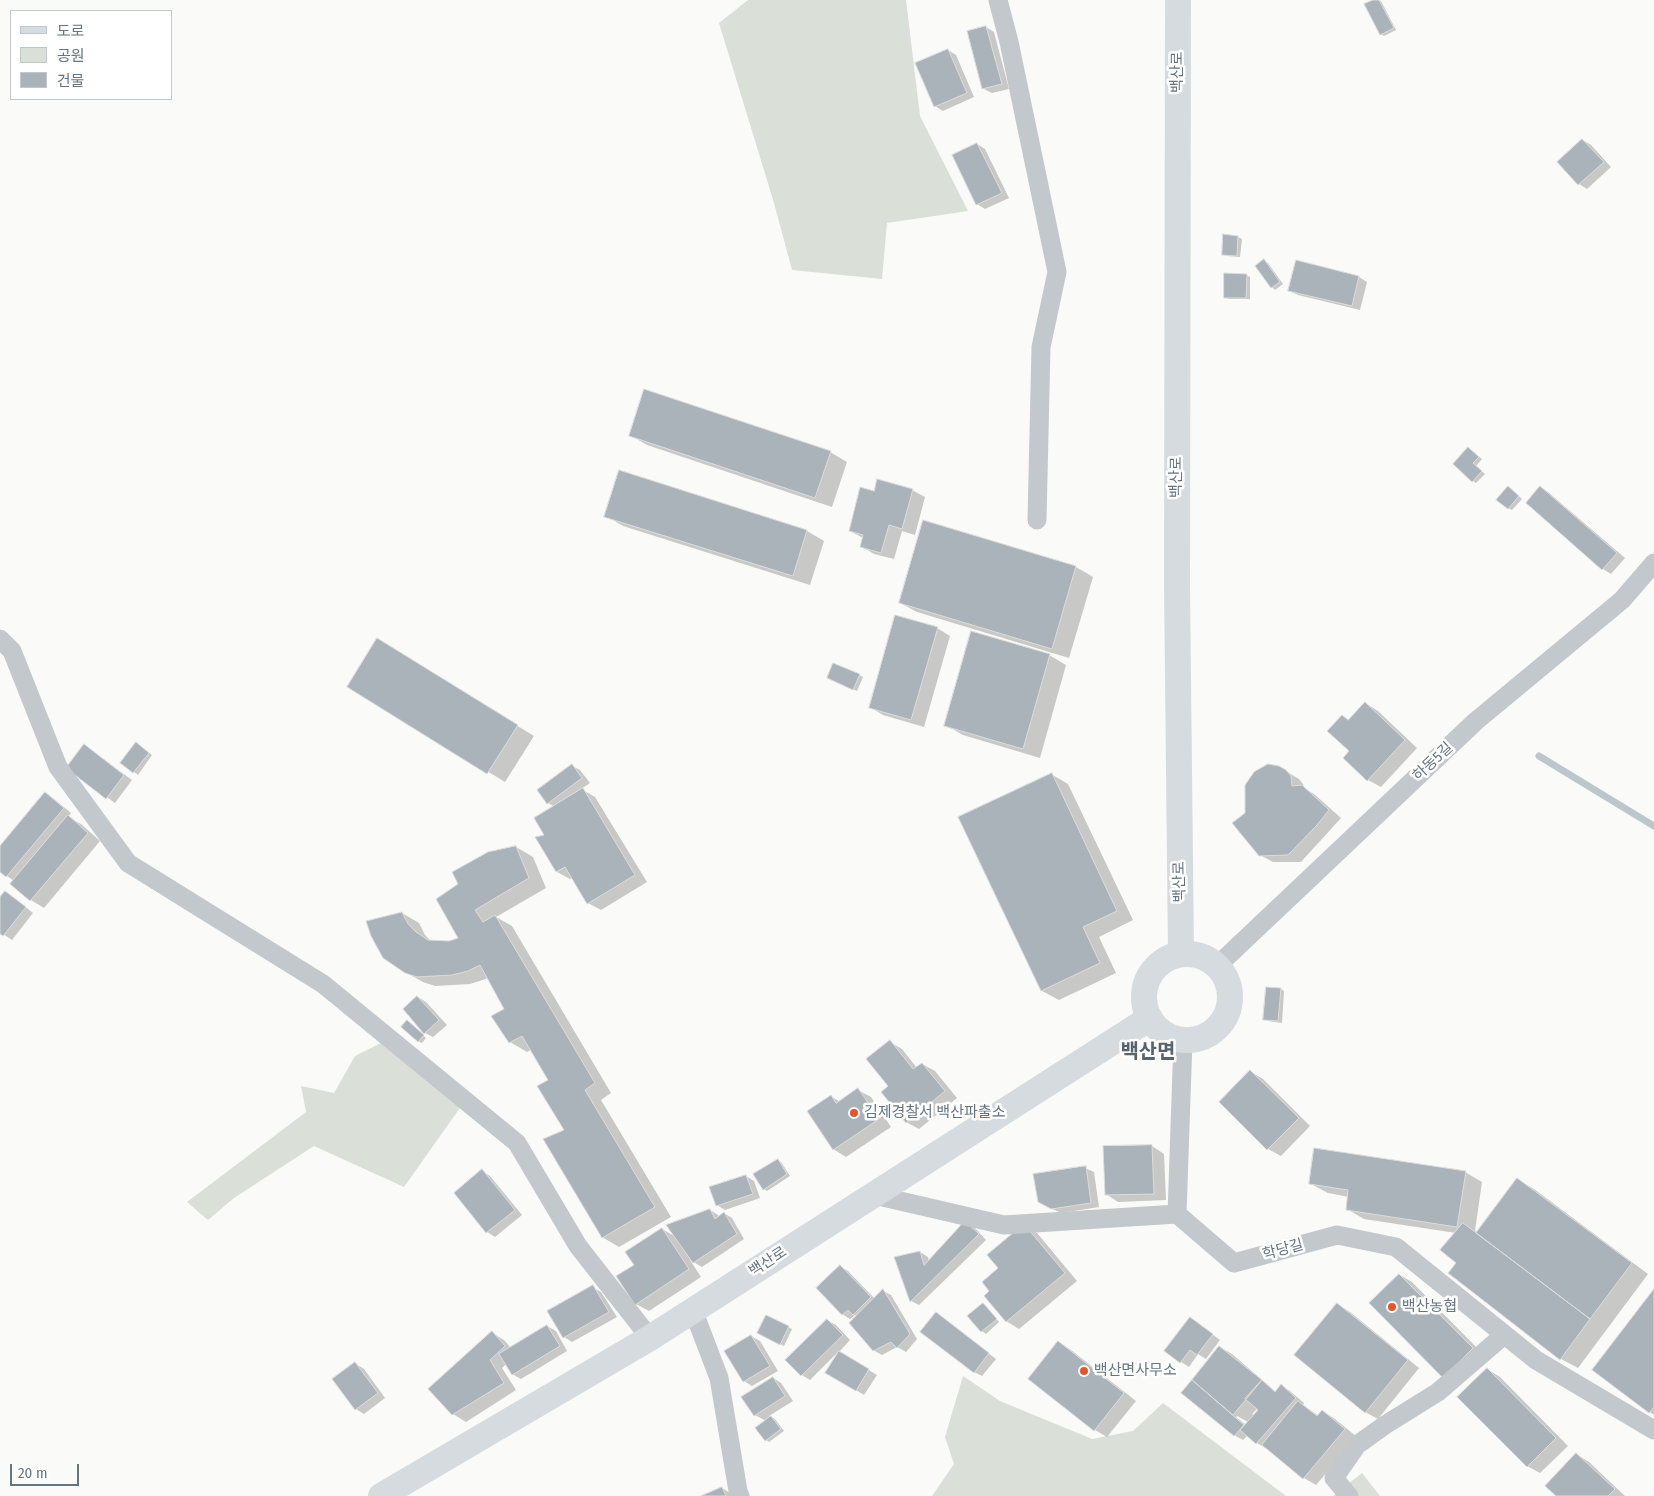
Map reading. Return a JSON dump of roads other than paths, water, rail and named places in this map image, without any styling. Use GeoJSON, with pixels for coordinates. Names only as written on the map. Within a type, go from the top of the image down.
{"type":"FeatureCollection","features":[{"type":"Feature","properties":{"kind":"main road","name":"백산로"},"geometry":{"type":"LineString","coordinates":[[1178,0],[1177,584],[1181,954]]}},
{"type":"Feature","properties":{"kind":"main road"},"geometry":{"type":"LineString","coordinates":[[1181,954],[1207,959],[1217,966],[1226,977],[1230,990],[1227,1016],[1219,1027],[1209,1035],[1196,1040],[1170,1037],[1158,1029],[1150,1018],[1145,1005],[1145,991],[1149,978],[1162,963],[1181,954]]}},
{"type":"Feature","properties":{"kind":"main road","name":"백산로"},"geometry":{"type":"LineString","coordinates":[[381,1496],[650,1338],[1150,1018]]}},
{"type":"Feature","properties":{"kind":"street"},"geometry":{"type":"LineString","coordinates":[[998,0],[1009,42],[1057,272],[1041,347],[1036,520]]}},
{"type":"Feature","properties":{"kind":"street","name":"하동5길"},"geometry":{"type":"LineString","coordinates":[[1217,966],[1476,721],[1622,600],[1654,563]]}},
{"type":"Feature","properties":{"kind":"street"},"geometry":{"type":"LineString","coordinates":[[0,639],[12,651],[58,767],[128,863],[322,984],[517,1143],[578,1246],[650,1338]]}},
{"type":"Feature","properties":{"kind":"street"},"geometry":{"type":"LineString","coordinates":[[874,1195],[1004,1225],[1177,1214],[1183,1040]]}},
{"type":"Feature","properties":{"kind":"street","name":"학당길"},"geometry":{"type":"LineString","coordinates":[[1177,1214],[1234,1263],[1336,1235],[1396,1247],[1536,1360],[1654,1430]]}},
{"type":"Feature","properties":{"kind":"street"},"geometry":{"type":"LineString","coordinates":[[694,1310],[719,1378],[740,1496]]}},
{"type":"Feature","properties":{"kind":"street"},"geometry":{"type":"LineString","coordinates":[[1349,1496],[1334,1478],[1356,1445],[1438,1392],[1504,1335]]}},
{"type":"Feature","properties":{"kind":"waterway"},"geometry":{"type":"LineString","coordinates":[[1539,756],[1654,826]]}},
{"type":"Feature","properties":{"kind":"place","name":"김제경찰서 백산파출소"},"geometry":{"type":"Point","coordinates":[854,1113]}},
{"type":"Feature","properties":{"kind":"place","name":"백산농협"},"geometry":{"type":"Point","coordinates":[1392,1307]}},
{"type":"Feature","properties":{"kind":"place","name":"백산면사무소"},"geometry":{"type":"Point","coordinates":[1084,1371]}},
{"type":"Feature","properties":{"kind":"district","name":"백산면"},"geometry":{"type":"Point","coordinates":[1148,1052]}}]}
